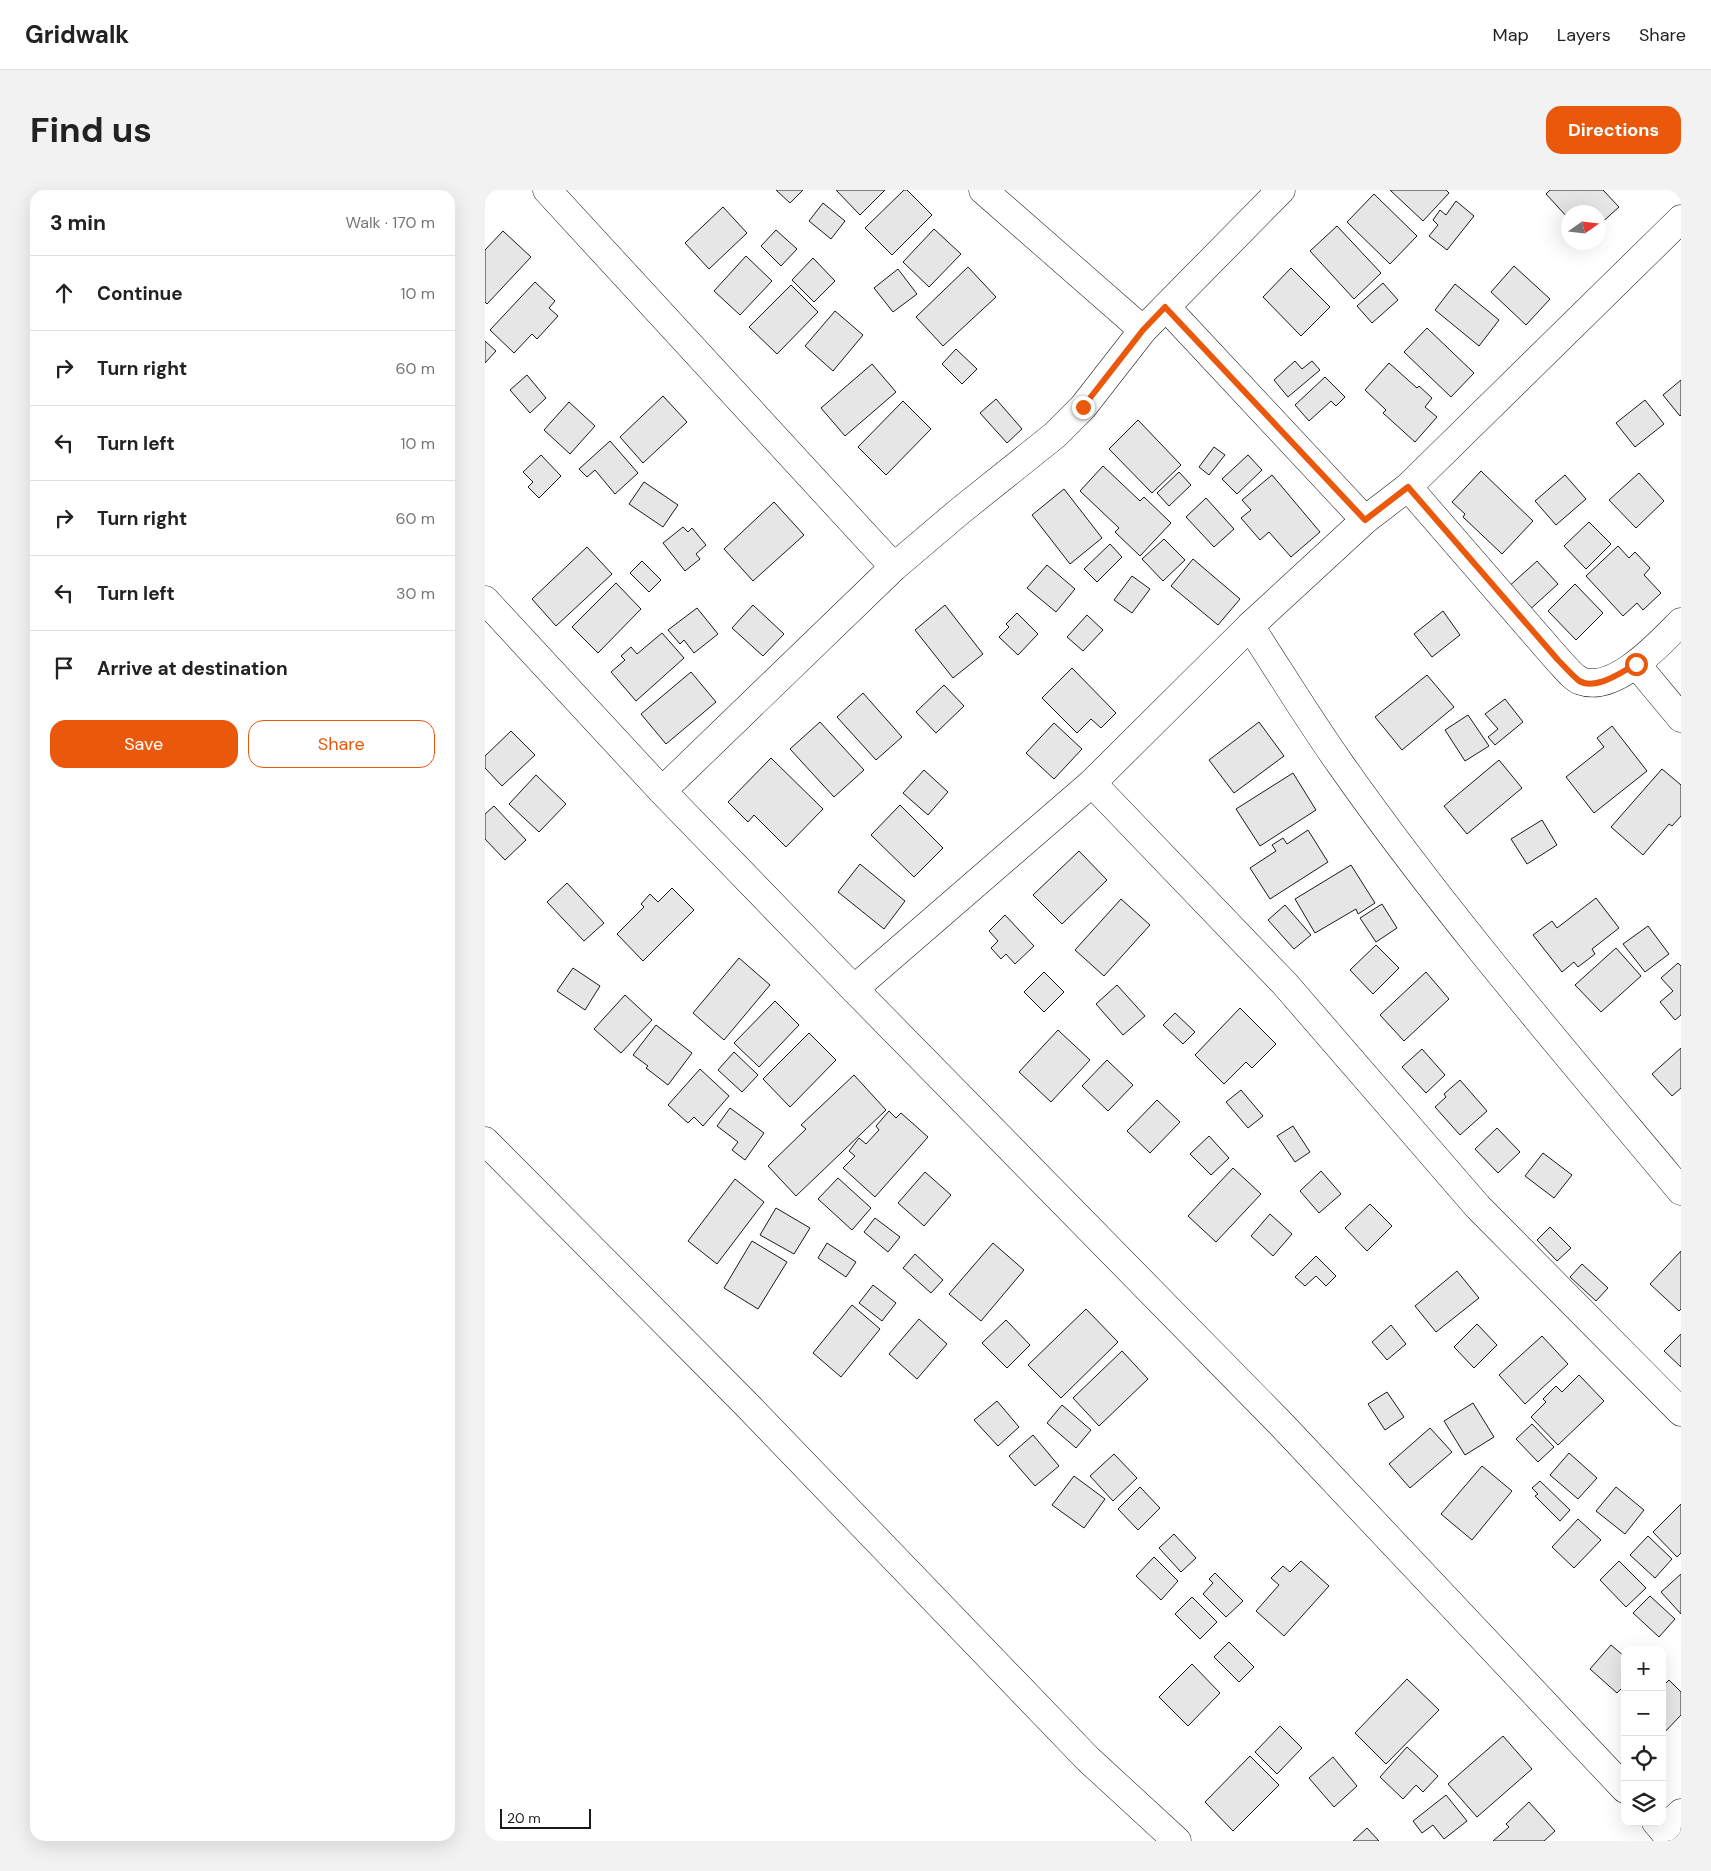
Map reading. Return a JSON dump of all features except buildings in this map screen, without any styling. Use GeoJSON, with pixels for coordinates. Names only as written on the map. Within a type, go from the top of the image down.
{"type":"FeatureCollection","features":[{"type":"Feature","properties":{"kind":"street"},"geometry":{"type":"LineString","coordinates":[[547,190],[894,567]]}},
{"type":"Feature","properties":{"kind":"street"},"geometry":{"type":"LineString","coordinates":[[983,190],[1143,330]]}},
{"type":"Feature","properties":{"kind":"street"},"geometry":{"type":"LineString","coordinates":[[662,791],[894,567],[1055,435],[1083,407],[1143,330],[1281,190]]}},
{"type":"Feature","properties":{"kind":"street"},"geometry":{"type":"LineString","coordinates":[[854,989],[1092,783],[1250,626],[1365,520],[1408,487],[1681,220]]}},
{"type":"Feature","properties":{"kind":"street"},"geometry":{"type":"LineString","coordinates":[[1165,307],[1365,520]]}},
{"type":"Feature","properties":{"kind":"street"},"geometry":{"type":"LineString","coordinates":[[1408,487],[1558,660],[1579,681],[1594,683],[1611,679],[1636,664],[1681,622]]}},
{"type":"Feature","properties":{"kind":"street"},"geometry":{"type":"LineString","coordinates":[[485,600],[662,791],[1281,1424],[1621,1784]]}},
{"type":"Feature","properties":{"kind":"street"},"geometry":{"type":"LineString","coordinates":[[1250,626],[1341,765],[1435,891],[1539,1021],[1681,1190]]}},
{"type":"Feature","properties":{"kind":"street"},"geometry":{"type":"LineString","coordinates":[[1636,664],[1681,718]]}},
{"type":"Feature","properties":{"kind":"street"},"geometry":{"type":"LineString","coordinates":[[1092,783],[1285,984],[1478,1206],[1681,1412]]}},
{"type":"Feature","properties":{"kind":"street"},"geometry":{"type":"LineString","coordinates":[[485,1141],[753,1411],[1088,1759],[1177,1841]]}},
{"type":"Feature","properties":{"kind":"route"},"geometry":{"type":"LineString","coordinates":[[1083,407],[1143,330],[1165,307],[1365,520],[1408,487],[1558,660],[1579,681],[1594,683],[1611,679],[1636,664]]}}]}
